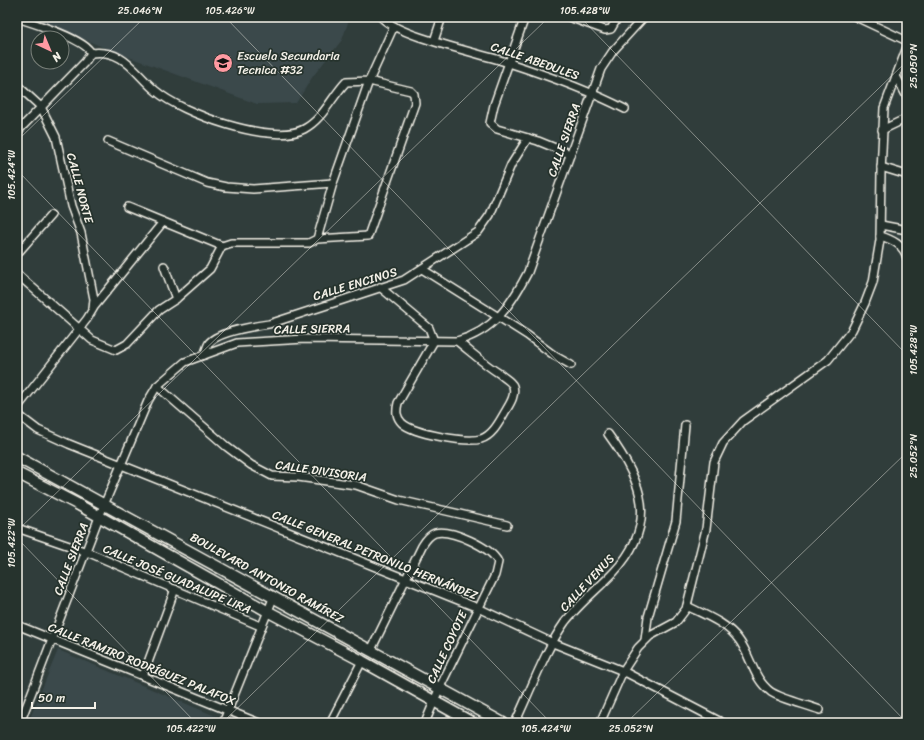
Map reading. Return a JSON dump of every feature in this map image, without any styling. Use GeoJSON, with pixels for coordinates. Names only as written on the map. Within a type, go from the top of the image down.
{"type":"FeatureCollection","features":[{"type":"Feature","properties":{"kind":"main road","name":"BOULEVARD ANTONIO RAMÍREZ"},"geometry":{"type":"LineString","coordinates":[[17,457],[274,596],[503,723]]}},
{"type":"Feature","properties":{"kind":"main road"},"geometry":{"type":"LineString","coordinates":[[17,473],[267,611],[434,700],[473,723]]}},
{"type":"Feature","properties":{"kind":"street","name":"CALLE ABEDULES"},"geometry":{"type":"LineString","coordinates":[[381,17],[386,23],[434,41],[508,62],[592,92],[625,109]]}},
{"type":"Feature","properties":{"kind":"street"},"geometry":{"type":"LineString","coordinates":[[434,41],[442,17]]}},
{"type":"Feature","properties":{"kind":"street"},"geometry":{"type":"LineString","coordinates":[[525,17],[508,62],[494,105],[490,123],[497,128],[570,154]]}},
{"type":"Feature","properties":{"kind":"street"},"geometry":{"type":"LineString","coordinates":[[569,17],[605,30],[611,29],[616,24],[618,17]]}},
{"type":"Feature","properties":{"kind":"street","name":"CALLE SIERRA"},"geometry":{"type":"LineString","coordinates":[[20,723],[99,517],[148,401],[157,386],[185,362],[237,344],[254,341],[305,339],[457,340],[470,337],[482,331],[499,317],[528,272],[570,154],[582,126],[592,92],[601,69],[612,51],[644,17]]}},
{"type":"Feature","properties":{"kind":"street"},"geometry":{"type":"LineString","coordinates":[[856,17],[907,41]]}},
{"type":"Feature","properties":{"kind":"street"},"geometry":{"type":"LineString","coordinates":[[17,18],[83,44],[91,53]]}},
{"type":"Feature","properties":{"kind":"street"},"geometry":{"type":"LineString","coordinates":[[317,239],[333,183],[369,81],[394,26]]}},
{"type":"Feature","properties":{"kind":"street"},"geometry":{"type":"LineString","coordinates":[[600,723],[623,671],[645,640],[676,622],[684,614],[688,606],[706,529],[714,462],[717,453],[726,439],[743,421],[828,360],[844,341],[870,292],[881,225],[882,130],[886,100],[907,48]]}},
{"type":"Feature","properties":{"kind":"street"},"geometry":{"type":"LineString","coordinates":[[91,53],[102,52],[120,57],[142,76],[155,91],[179,106],[238,128],[262,133],[292,133],[303,130],[317,120],[346,82],[369,81],[411,91],[414,94],[415,103],[370,234],[365,236],[317,239],[309,243],[231,243],[222,246],[127,207]]}},
{"type":"Feature","properties":{"kind":"street"},"geometry":{"type":"LineString","coordinates":[[17,132],[85,62],[91,53]]}},
{"type":"Feature","properties":{"kind":"street"},"geometry":{"type":"LineString","coordinates":[[896,76],[907,97]]}},
{"type":"Feature","properties":{"kind":"street","name":"CALLE NORTE"},"geometry":{"type":"LineString","coordinates":[[17,85],[41,107],[56,137],[71,206],[81,233],[94,291],[93,309]]}},
{"type":"Feature","properties":{"kind":"street"},"geometry":{"type":"LineString","coordinates":[[882,130],[907,118]]}},
{"type":"Feature","properties":{"kind":"street","name":"CALLE ENCINOS"},"geometry":{"type":"LineString","coordinates":[[204,355],[210,342],[247,326],[269,324],[404,280],[478,232],[490,215],[510,165],[528,138]]}},
{"type":"Feature","properties":{"kind":"street"},"geometry":{"type":"LineString","coordinates":[[108,141],[207,183],[226,187],[253,189],[333,183]]}},
{"type":"Feature","properties":{"kind":"street"},"geometry":{"type":"LineString","coordinates":[[881,167],[907,175]]}},
{"type":"Feature","properties":{"kind":"street"},"geometry":{"type":"LineString","coordinates":[[17,254],[52,215]]}},
{"type":"Feature","properties":{"kind":"street"},"geometry":{"type":"LineString","coordinates":[[17,408],[80,329],[93,309],[163,222]]}},
{"type":"Feature","properties":{"kind":"street"},"geometry":{"type":"LineString","coordinates":[[881,225],[907,230]]}},
{"type":"Feature","properties":{"kind":"street"},"geometry":{"type":"LineString","coordinates":[[880,236],[888,238],[902,248],[907,258]]}},
{"type":"Feature","properties":{"kind":"street"},"geometry":{"type":"LineString","coordinates":[[17,274],[92,340],[116,350],[128,344],[160,310],[176,299],[210,269],[222,246]]}},
{"type":"Feature","properties":{"kind":"street"},"geometry":{"type":"LineString","coordinates":[[164,266],[176,299]]}},
{"type":"Feature","properties":{"kind":"street"},"geometry":{"type":"LineString","coordinates":[[422,269],[499,317],[571,365]]}},
{"type":"Feature","properties":{"kind":"street"},"geometry":{"type":"LineString","coordinates":[[380,287],[429,328],[434,341],[398,403],[396,411],[402,423],[416,431],[470,440],[482,439],[492,432],[513,396],[513,386],[509,380],[487,366],[457,340]]}},
{"type":"Feature","properties":{"kind":"street","name":"CALLE DIVISORIA"},"geometry":{"type":"LineString","coordinates":[[157,386],[226,448],[251,465],[272,476],[298,477],[356,485],[399,500],[507,525]]}},
{"type":"Feature","properties":{"kind":"street","name":"CALLE GENERAL PETRONILO HERNÁNDEZ"},"geometry":{"type":"LineString","coordinates":[[17,414],[38,430],[69,444],[478,608],[553,643],[623,671],[723,723]]}},
{"type":"Feature","properties":{"kind":"street"},"geometry":{"type":"LineString","coordinates":[[645,640],[648,617],[676,521],[685,425]]}},
{"type":"Feature","properties":{"kind":"street","name":"CALLE VENUS"},"geometry":{"type":"LineString","coordinates":[[515,723],[553,643],[573,613],[616,571],[629,553],[641,525],[642,508],[634,474],[608,434]]}},
{"type":"Feature","properties":{"kind":"street","name":"CALLE JOSÉ GUADALUPE LIRA"},"geometry":{"type":"LineString","coordinates":[[17,528],[86,552],[260,626]]}},
{"type":"Feature","properties":{"kind":"street","name":"CALLE COYOTE"},"geometry":{"type":"LineString","coordinates":[[406,579],[422,546],[428,538],[436,533],[450,534],[477,543],[491,552],[498,565],[495,575],[440,687],[425,723]]}},
{"type":"Feature","properties":{"kind":"street"},"geometry":{"type":"LineString","coordinates":[[371,650],[406,579]]}},
{"type":"Feature","properties":{"kind":"street"},"geometry":{"type":"LineString","coordinates":[[143,676],[175,590]]}},
{"type":"Feature","properties":{"kind":"street"},"geometry":{"type":"LineString","coordinates":[[224,723],[260,626],[274,596]]}},
{"type":"Feature","properties":{"kind":"street"},"geometry":{"type":"LineString","coordinates":[[688,606],[711,618],[738,638],[752,668],[763,684],[770,690],[780,696],[820,710]]}},
{"type":"Feature","properties":{"kind":"street","name":"CALLE RAMIRO RODRÍGUEZ PALAFOX"},"geometry":{"type":"LineString","coordinates":[[17,625],[53,638],[259,723]]}},
{"type":"Feature","properties":{"kind":"street"},"geometry":{"type":"LineString","coordinates":[[330,723],[362,661]]}},
{"type":"Feature","properties":{"kind":"shaded area","name":"Escuela Secundaria Tecnica #32"},"geometry":{"type":"Polygon","coordinates":[[[31,17],[350,17],[342,40],[313,76],[296,103],[257,104],[110,50],[70,33],[70,30],[62,30],[31,17]]]}},
{"type":"Feature","properties":{"kind":"shaded area"},"geometry":{"type":"Polygon","coordinates":[[[58,650],[220,718],[218,723],[28,723],[58,650]]]}},
{"type":"Feature","properties":{"kind":"place","name":"Escuela Secundaria Tecnica #32"},"geometry":{"type":"Point","coordinates":[223,63]}}]}
